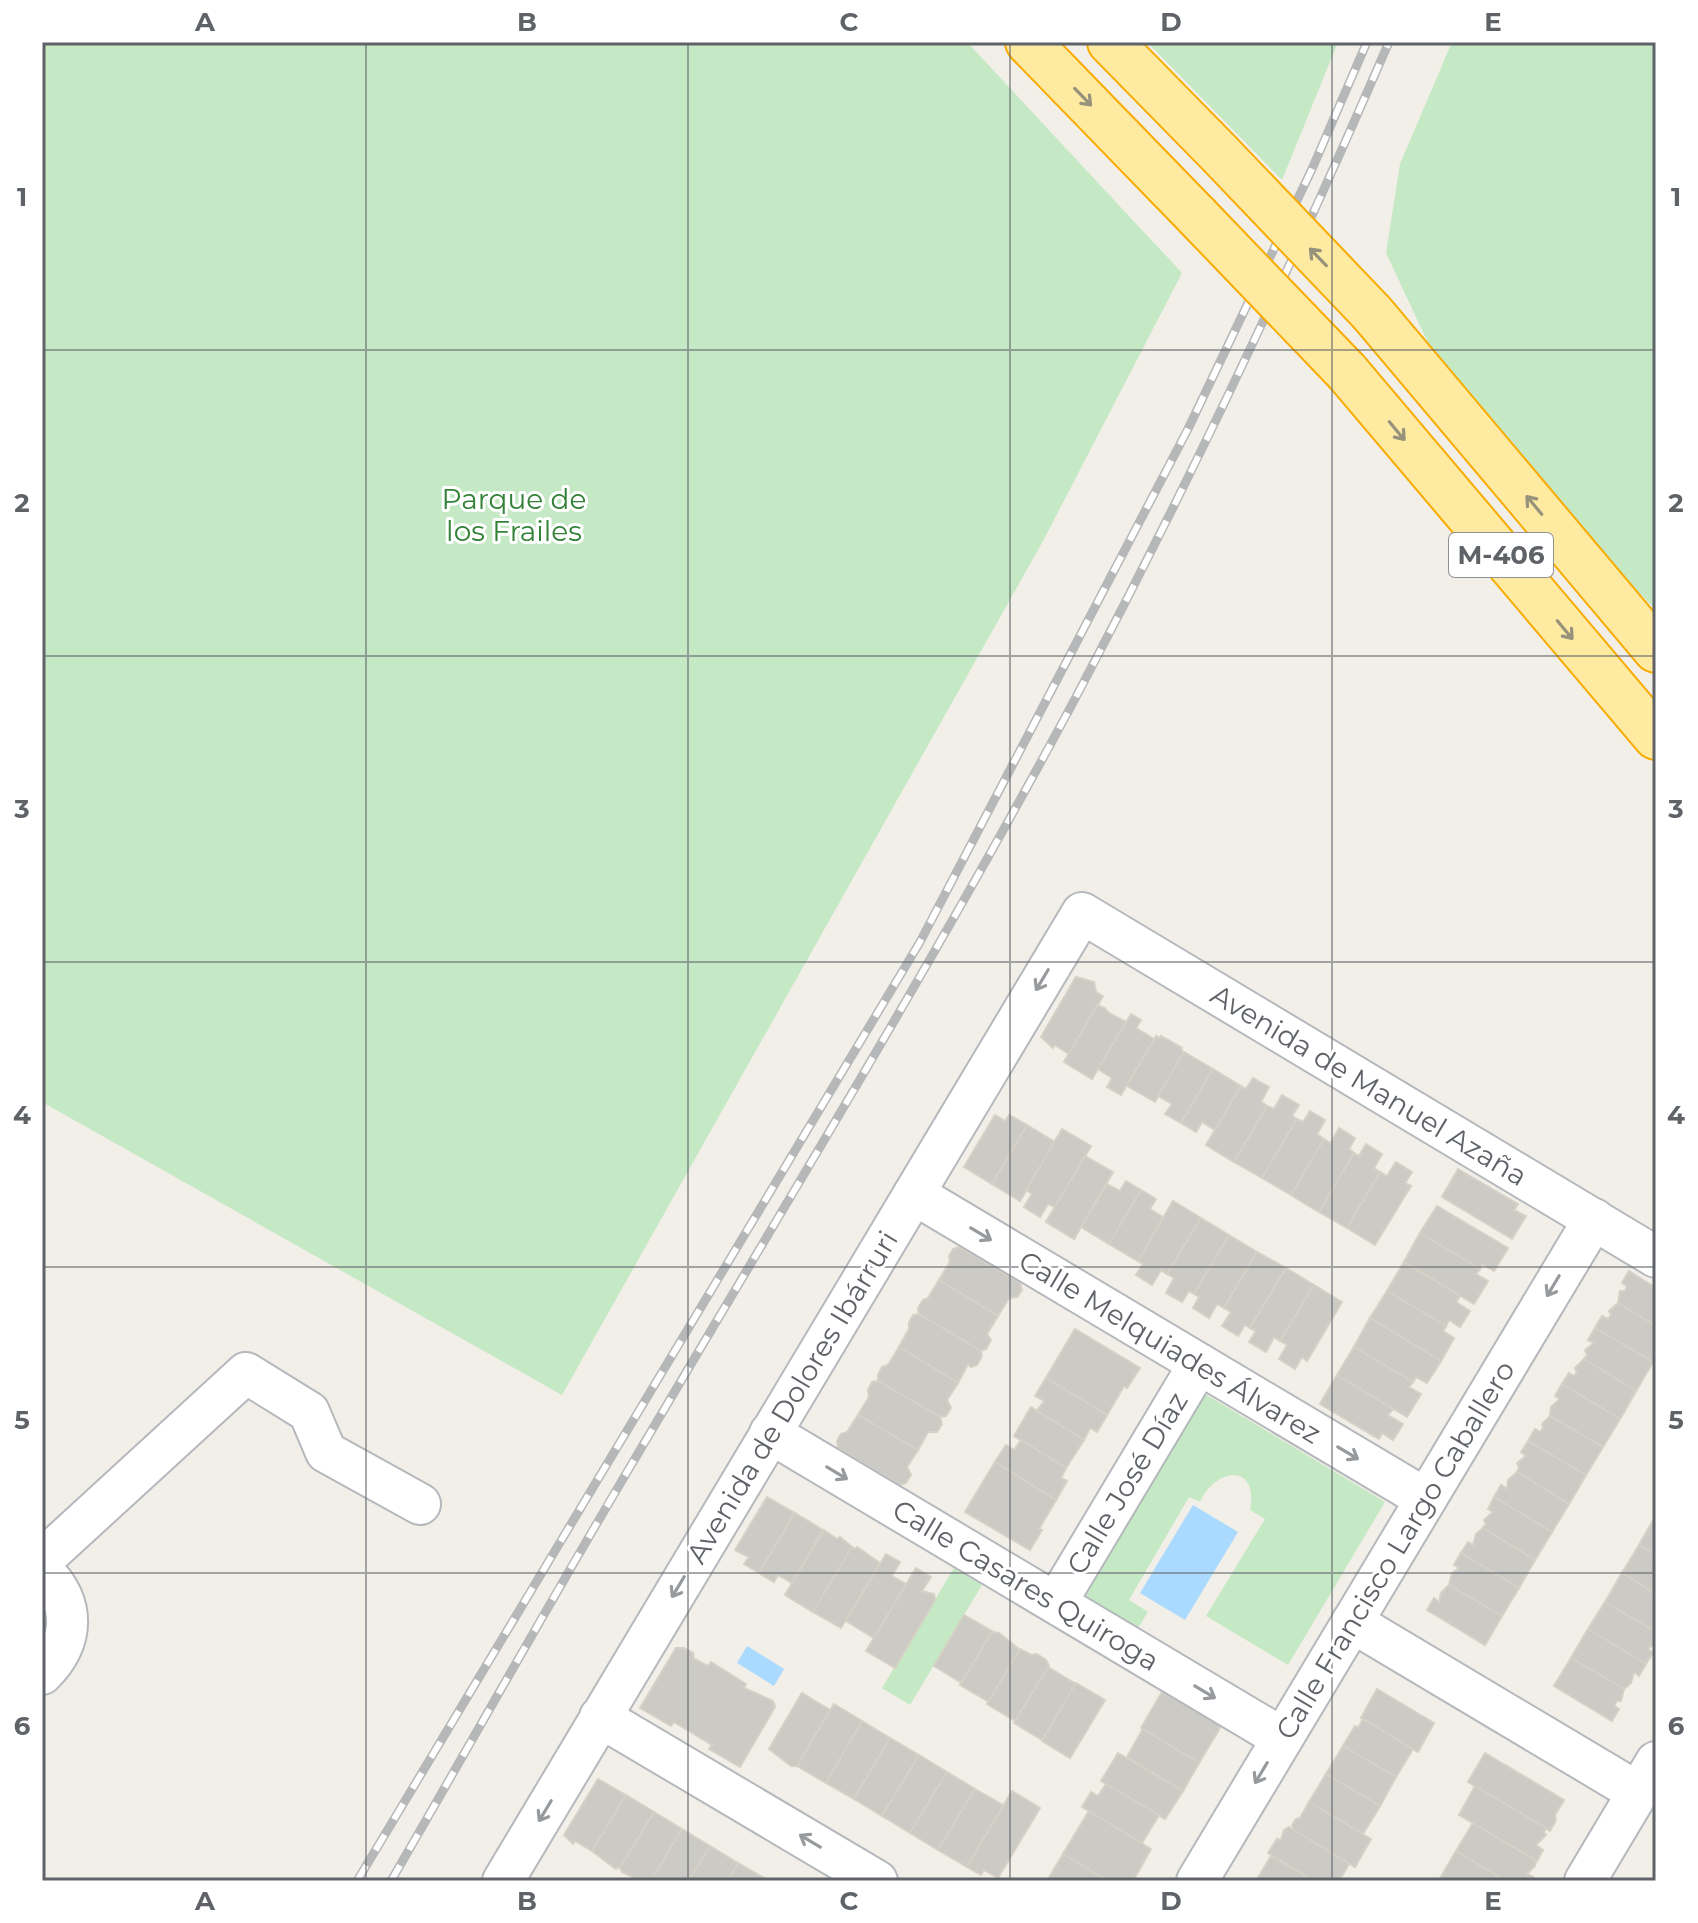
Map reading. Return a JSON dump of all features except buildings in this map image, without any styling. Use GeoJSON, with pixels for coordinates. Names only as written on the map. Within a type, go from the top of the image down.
{"type":"FeatureCollection","features":[{"type":"Feature","properties":{"kind":"highway","name":"M-406"},"geometry":{"type":"LineString","coordinates":[[1028,42],[1347,372],[1656,737]]}},
{"type":"Feature","properties":{"kind":"highway","name":"M-406"},"geometry":{"type":"LineString","coordinates":[[1110,42],[1372,313],[1656,650]]}},
{"type":"Feature","properties":{"kind":"street","name":"Avenida de Dolores Ibárruri"},"geometry":{"type":"LineString","coordinates":[[503,1881],[1082,913]]}},
{"type":"Feature","properties":{"kind":"street","name":"Avenida de Manuel Azaña"},"geometry":{"type":"LineString","coordinates":[[1082,913],[1656,1257]]}},
{"type":"Feature","properties":{"kind":"street","name":"Calle Melquiades Álvarez"},"geometry":{"type":"LineString","coordinates":[[914,1194],[1426,1499]]}},
{"type":"Feature","properties":{"kind":"street","name":"Calle Francisco Largo Caballero"},"geometry":{"type":"LineString","coordinates":[[1197,1881],[1594,1219]]}},
{"type":"Feature","properties":{"kind":"street","name":"Calle José Díaz"},"geometry":{"type":"LineString","coordinates":[[1056,1603],[1199,1364]]}},
{"type":"Feature","properties":{"kind":"street"},"geometry":{"type":"LineString","coordinates":[[42,1560],[246,1373],[309,1412],[326,1452],[420,1504]]}},
{"type":"Feature","properties":{"kind":"street","name":"Calle Casares Quiroga"},"geometry":{"type":"LineString","coordinates":[[770,1433],[1282,1738]]}},
{"type":"Feature","properties":{"kind":"street"},"geometry":{"type":"LineString","coordinates":[[42,1570],[57,1584],[66,1607],[66,1636],[58,1658],[42,1674]]}},
{"type":"Feature","properties":{"kind":"street"},"geometry":{"type":"LineString","coordinates":[[1352,1622],[1647,1777],[1585,1881]]}},
{"type":"Feature","properties":{"kind":"street"},"geometry":{"type":"LineString","coordinates":[[600,1717],[877,1881]]}},
{"type":"Feature","properties":{"kind":"green space","name":"Parque de los Frailes"},"geometry":{"type":"Polygon","coordinates":[[[42,42],[967,42],[1182,273],[1043,541],[562,1395],[42,1102],[42,42]]]}},
{"type":"Feature","properties":{"kind":"green space"},"geometry":{"type":"Polygon","coordinates":[[[1147,42],[1338,42],[1282,180],[1147,42]]]}},
{"type":"Feature","properties":{"kind":"green space"},"geometry":{"type":"Polygon","coordinates":[[[1452,42],[1656,42],[1656,610],[1460,411],[1386,253],[1400,164],[1452,42]]]}},
{"type":"Feature","properties":{"kind":"green space"},"geometry":{"type":"Polygon","coordinates":[[[1205,1394],[1385,1502],[1288,1665],[1206,1616],[1265,1519],[1250,1510],[1251,1494],[1242,1477],[1234,1475],[1215,1482],[1200,1502],[1189,1497],[1129,1600],[1148,1612],[1138,1628],[1085,1596],[1205,1394]]]}},
{"type":"Feature","properties":{"kind":"green space"},"geometry":{"type":"Polygon","coordinates":[[[954,1568],[982,1585],[910,1705],[882,1688],[954,1568]]]}},
{"type":"Feature","properties":{"kind":"water"},"geometry":{"type":"Polygon","coordinates":[[[1193,1505],[1238,1532],[1185,1620],[1140,1593],[1193,1505]]]}},
{"type":"Feature","properties":{"kind":"water"},"geometry":{"type":"Polygon","coordinates":[[[747,1646],[784,1669],[774,1686],[737,1663],[747,1646]]]}},
{"type":"Feature","properties":{"kind":"railway"},"geometry":{"type":"LineString","coordinates":[[357,1881],[920,942],[1188,429],[1312,169],[1367,42]]}},
{"type":"Feature","properties":{"kind":"railway"},"geometry":{"type":"LineString","coordinates":[[391,1881],[602,1514],[914,986],[1076,697],[1239,372],[1389,42]]}}]}
